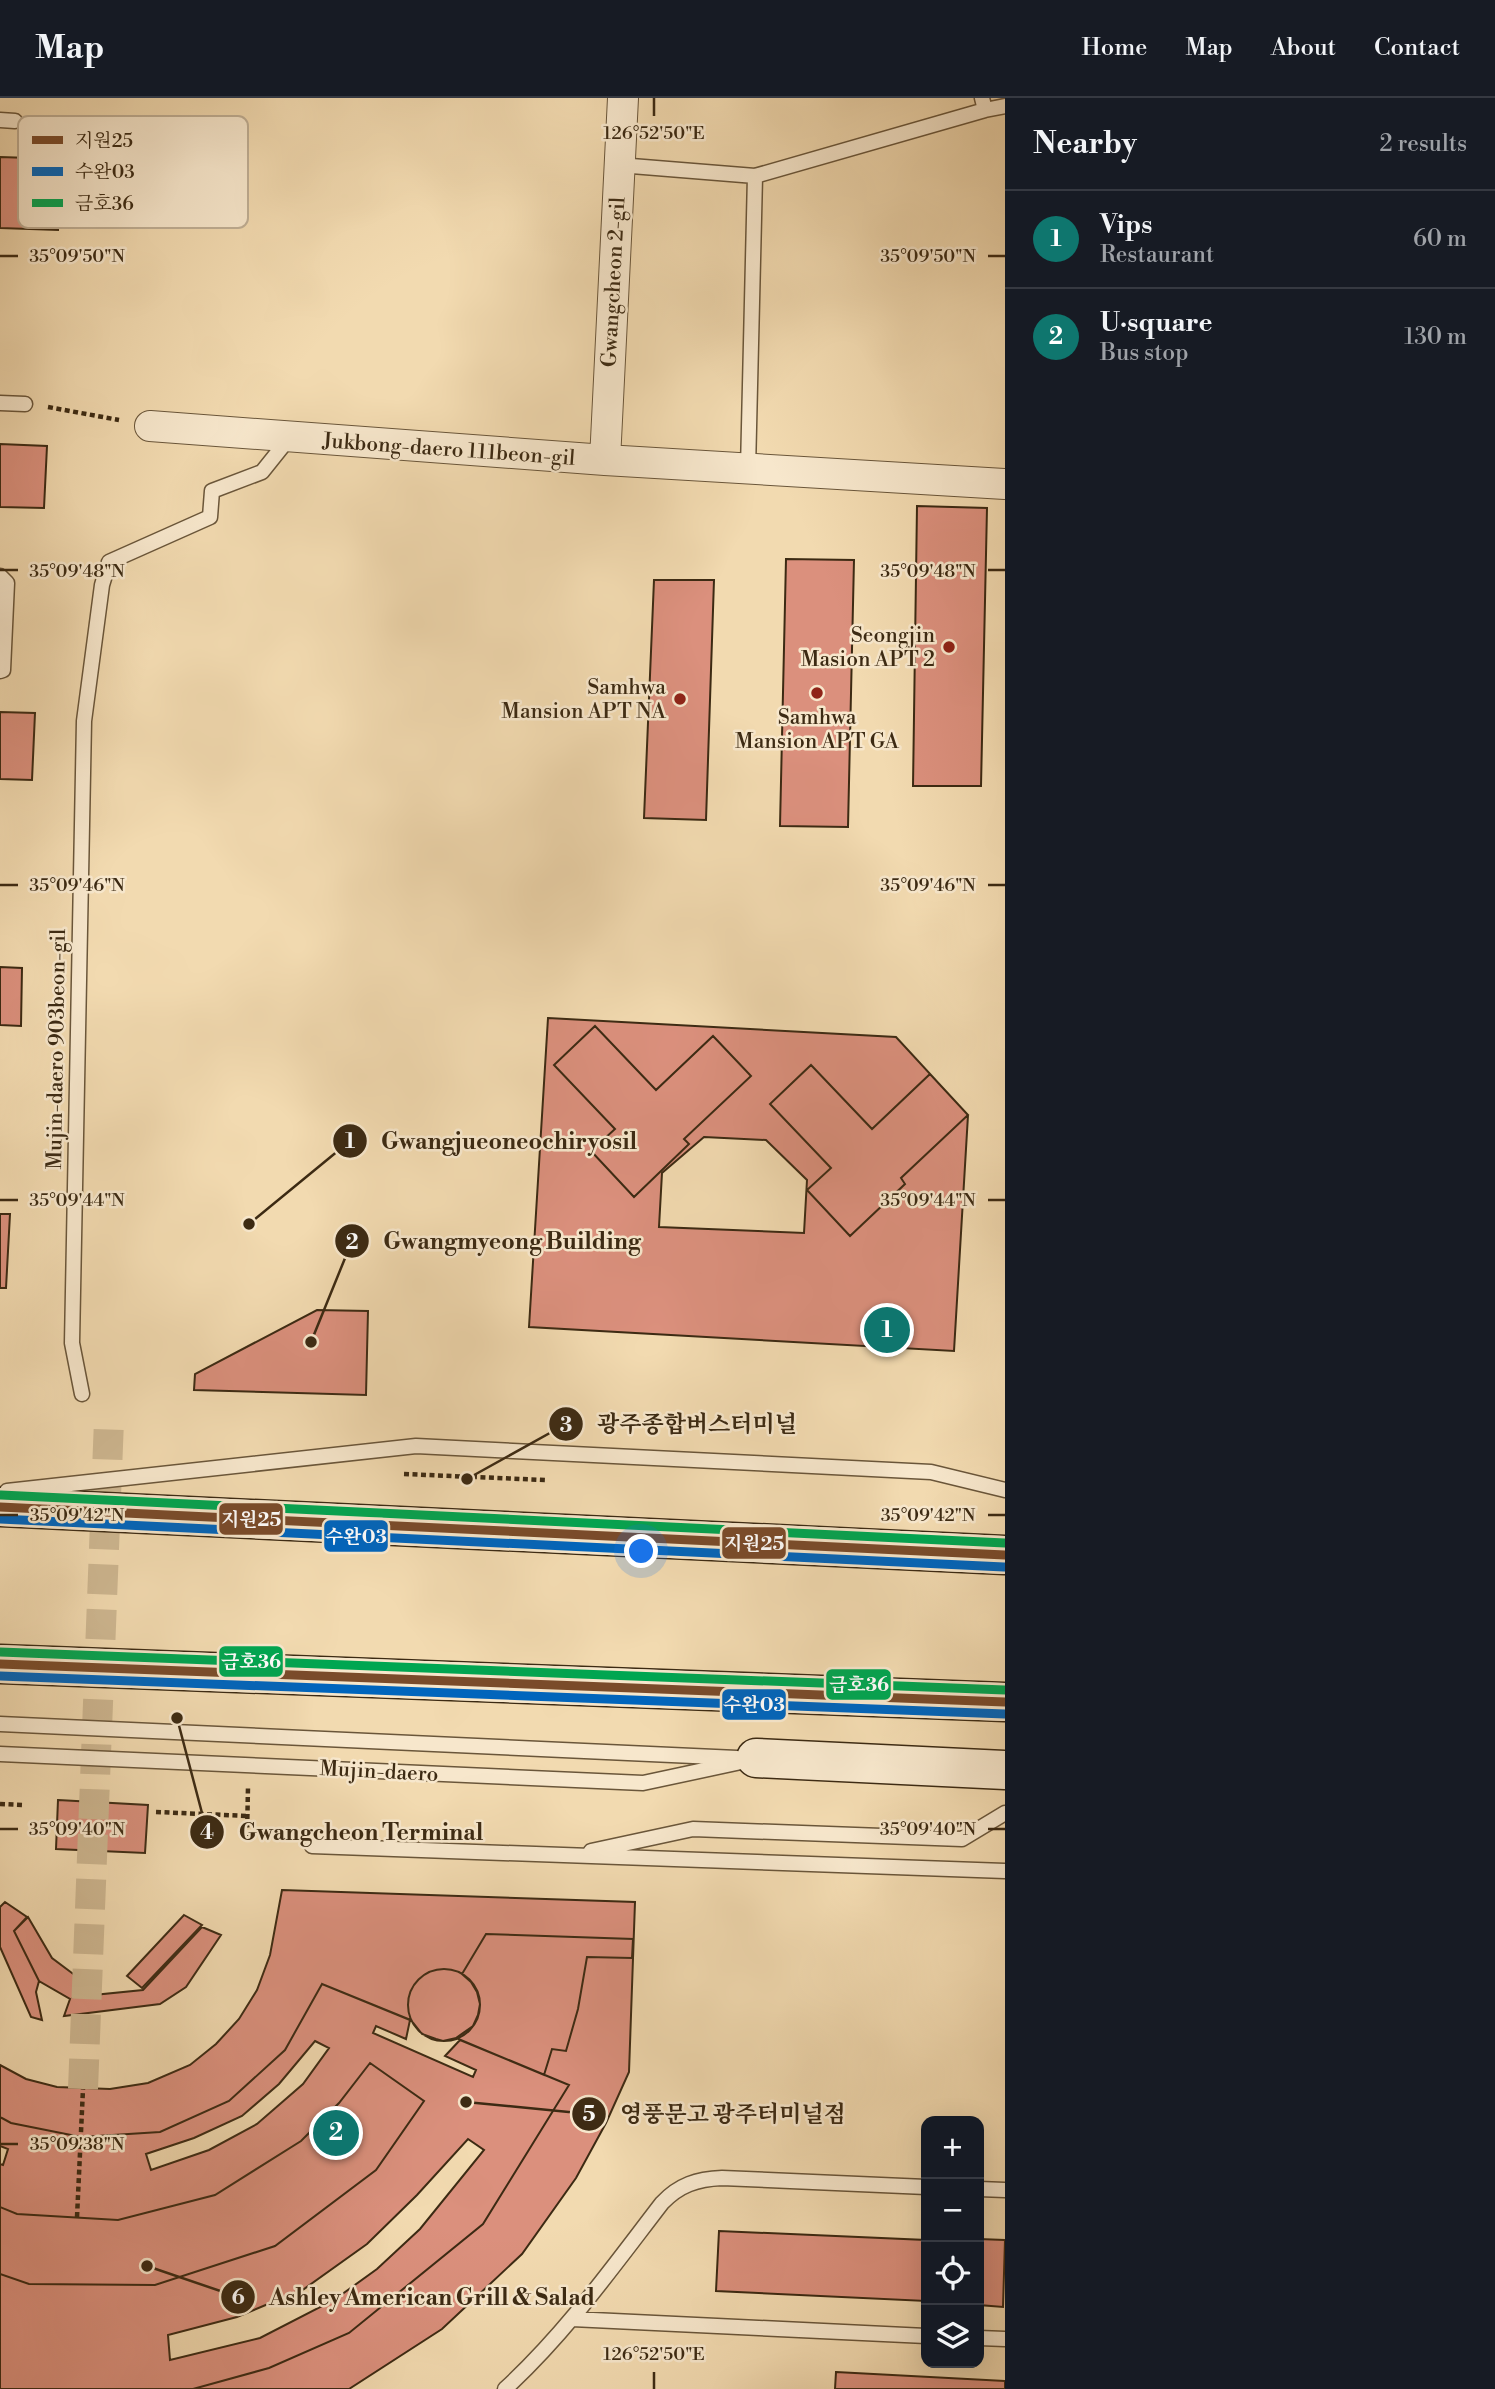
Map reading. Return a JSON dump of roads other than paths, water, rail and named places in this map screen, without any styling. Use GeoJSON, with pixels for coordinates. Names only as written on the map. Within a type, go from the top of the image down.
{"type":"FeatureCollection","features":[{"type":"Feature","properties":{"kind":"main road"},"geometry":{"type":"LineString","coordinates":[[0,1507],[1005,1555]]}},
{"type":"Feature","properties":{"kind":"main road"},"geometry":{"type":"LineString","coordinates":[[0,1664],[1005,1702]]}},
{"type":"Feature","properties":{"kind":"main road"},"geometry":{"type":"LineString","coordinates":[[755,1758],[1005,1770]]}},
{"type":"Feature","properties":{"kind":"street","name":"Gwangcheon 2-gil"},"geometry":{"type":"LineString","coordinates":[[605,460],[619,165],[619,100]]}},
{"type":"Feature","properties":{"kind":"street","name":"Jukbong-daero 111beon-gil"},"geometry":{"type":"LineString","coordinates":[[150,426],[605,460],[1005,484]]}},
{"type":"Feature","properties":{"kind":"lane"},"geometry":{"type":"LineString","coordinates":[[619,165],[755,176],[984,104],[1005,106]]}},
{"type":"Feature","properties":{"kind":"lane"},"geometry":{"type":"LineString","coordinates":[[748,469],[755,176]]}},
{"type":"Feature","properties":{"kind":"lane"},"geometry":{"type":"LineString","coordinates":[[0,402],[25,404]]}},
{"type":"Feature","properties":{"kind":"lane","name":"Mujin-daero 903beon-gil"},"geometry":{"type":"LineString","coordinates":[[82,1394],[72,1343],[84,721],[102,585],[109,562],[210,517],[212,491],[262,472],[290,437]]}},
{"type":"Feature","properties":{"kind":"lane"},"geometry":{"type":"LineString","coordinates":[[0,576],[7,583],[3,670],[0,671]]}},
{"type":"Feature","properties":{"kind":"lane"},"geometry":{"type":"LineString","coordinates":[[0,1491],[415,1446],[931,1472],[1005,1490]]}},
{"type":"Feature","properties":{"kind":"lane"},"geometry":{"type":"LineString","coordinates":[[0,1724],[755,1758]]}},
{"type":"Feature","properties":{"kind":"lane","name":"Mujin-daero"},"geometry":{"type":"LineString","coordinates":[[0,1754],[643,1783],[755,1758]]}},
{"type":"Feature","properties":{"kind":"lane"},"geometry":{"type":"LineString","coordinates":[[569,1856],[693,1829],[962,1839],[1005,1813]]}},
{"type":"Feature","properties":{"kind":"lane"},"geometry":{"type":"LineString","coordinates":[[312,1846],[1005,1871]]}},
{"type":"Feature","properties":{"kind":"lane"},"geometry":{"type":"LineString","coordinates":[[505,2389],[532,2364],[572,2319],[662,2203],[674,2191],[688,2184],[704,2179],[722,2178],[921,2187]]}},
{"type":"Feature","properties":{"kind":"lane"},"geometry":{"type":"LineString","coordinates":[[984,2189],[1005,2190]]}},
{"type":"Feature","properties":{"kind":"lane"},"geometry":{"type":"LineString","coordinates":[[572,2319],[921,2336]]}},
{"type":"Feature","properties":{"kind":"lane"},"geometry":{"type":"LineString","coordinates":[[984,2338],[1005,2339]]}},
{"type":"Feature","properties":{"kind":"tunnel"},"geometry":{"type":"LineString","coordinates":[[83,2089],[109,1420]]}},
{"type":"Feature","properties":{"kind":"place","name":"Seongjin Masion APT 2"},"geometry":{"type":"Point","coordinates":[949,647]}},
{"type":"Feature","properties":{"kind":"place","name":"Samhwa Mansion APT GA"},"geometry":{"type":"Point","coordinates":[817,693]}},
{"type":"Feature","properties":{"kind":"place","name":"Samhwa Mansion APT NA"},"geometry":{"type":"Point","coordinates":[680,699]}},
{"type":"Feature","properties":{"kind":"place","name":"Gwangjueoneochiryosil"},"geometry":{"type":"Point","coordinates":[249,1224]}},
{"type":"Feature","properties":{"kind":"place","name":"Vips"},"geometry":{"type":"Point","coordinates":[887,1330]}},
{"type":"Feature","properties":{"kind":"place","name":"Gwangmyeong Building"},"geometry":{"type":"Point","coordinates":[311,1342]}},
{"type":"Feature","properties":{"kind":"place","name":"광주종합버스터미널"},"geometry":{"type":"Point","coordinates":[467,1479]}},
{"type":"Feature","properties":{"kind":"place","name":"Gwangcheon Terminal"},"geometry":{"type":"Point","coordinates":[177,1718]}},
{"type":"Feature","properties":{"kind":"place","name":"영풍문고 광주터미널점"},"geometry":{"type":"Point","coordinates":[466,2102]}},
{"type":"Feature","properties":{"kind":"place","name":"U·square"},"geometry":{"type":"Point","coordinates":[336,2133]}},
{"type":"Feature","properties":{"kind":"place","name":"Ashley American Grill & Salad"},"geometry":{"type":"Point","coordinates":[147,2266]}}]}
